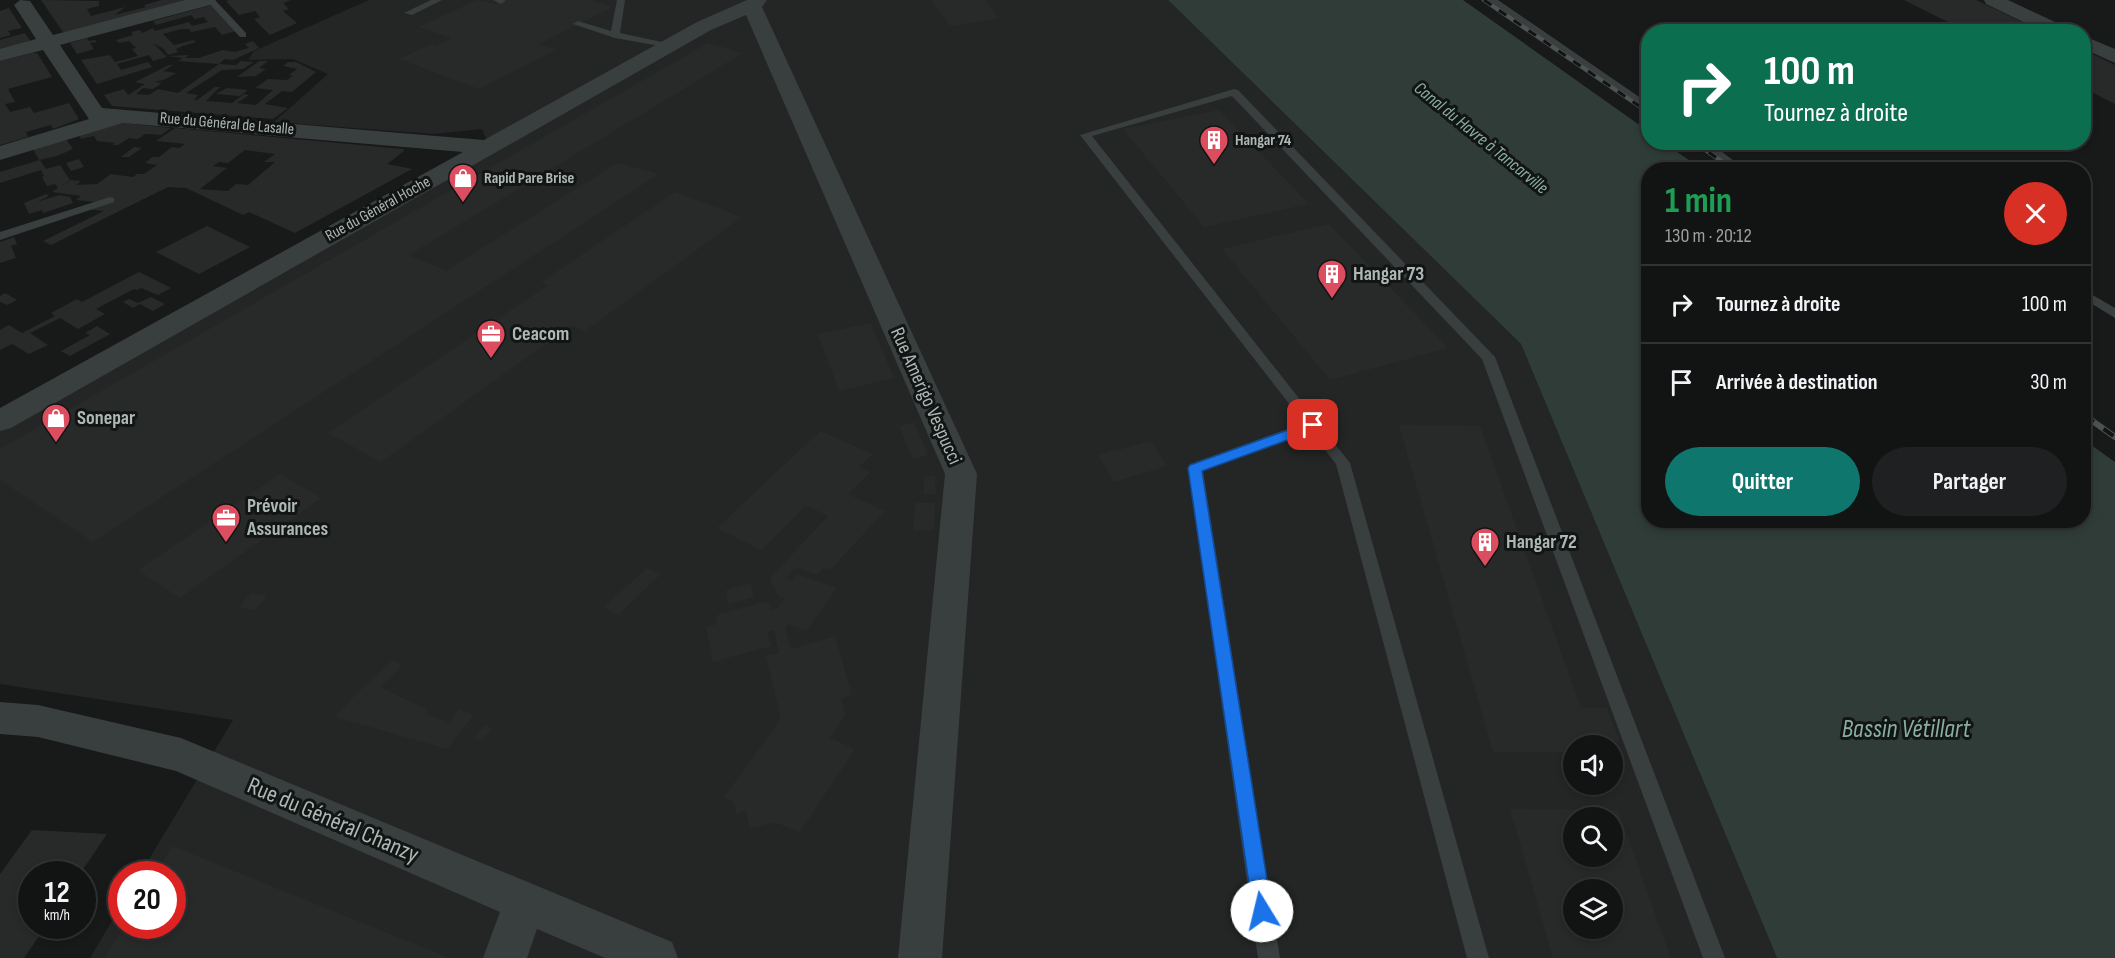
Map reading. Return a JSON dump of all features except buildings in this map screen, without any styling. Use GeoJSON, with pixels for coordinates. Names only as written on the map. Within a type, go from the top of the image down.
{"type":"FeatureCollection","features":[{"type":"Feature","properties":{"kind":"street"},"geometry":{"type":"LineString","coordinates":[[0,55],[208,0]]}},
{"type":"Feature","properties":{"kind":"street"},"geometry":{"type":"LineString","coordinates":[[1993,0],[2044,24]]}},
{"type":"Feature","properties":{"kind":"street","name":"Rue du Général Hoche"},"geometry":{"type":"LineString","coordinates":[[0,421],[668,46],[755,3]]}},
{"type":"Feature","properties":{"kind":"street","name":"Rue Amerigo Vespucci"},"geometry":{"type":"LineString","coordinates":[[755,3],[961,474],[920,958]]}},
{"type":"Feature","properties":{"kind":"street","name":"Rue du Général de Lasalle"},"geometry":{"type":"LineString","coordinates":[[23,5],[95,114],[490,147]]}},
{"type":"Feature","properties":{"kind":"street"},"geometry":{"type":"LineString","coordinates":[[2091,45],[2115,57]]}},
{"type":"Feature","properties":{"kind":"street"},"geometry":{"type":"LineString","coordinates":[[0,153],[123,116]]}},
{"type":"Feature","properties":{"kind":"street","name":"Rue du Général Chanzy"},"geometry":{"type":"LineString","coordinates":[[0,718],[38,721],[182,755],[656,958]]}},
{"type":"Feature","properties":{"kind":"street"},"geometry":{"type":"LineString","coordinates":[[505,958],[525,902]]}},
{"type":"Feature","properties":{"kind":"lane"},"geometry":{"type":"LineString","coordinates":[[208,0],[243,35]]}},
{"type":"Feature","properties":{"kind":"lane"},"geometry":{"type":"LineString","coordinates":[[409,13],[438,0]]}},
{"type":"Feature","properties":{"kind":"lane"},"geometry":{"type":"LineString","coordinates":[[615,35],[621,0]]}},
{"type":"Feature","properties":{"kind":"lane"},"geometry":{"type":"LineString","coordinates":[[1492,0],[1641,102]]}},
{"type":"Feature","properties":{"kind":"lane"},"geometry":{"type":"LineString","coordinates":[[578,24],[615,35],[668,46]]}},
{"type":"Feature","properties":{"kind":"lane"},"geometry":{"type":"LineString","coordinates":[[1478,958],[1343,463],[1085,135],[1234,92],[1488,357],[1714,958]]}},
{"type":"Feature","properties":{"kind":"lane"},"geometry":{"type":"LineString","coordinates":[[1712,150],[1730,162]]}},
{"type":"Feature","properties":{"kind":"lane"},"geometry":{"type":"LineString","coordinates":[[0,236],[110,200]]}},
{"type":"Feature","properties":{"kind":"lane"},"geometry":{"type":"LineString","coordinates":[[2091,299],[2115,314]]}},
{"type":"Feature","properties":{"kind":"lane"},"geometry":{"type":"LineString","coordinates":[[1269,958],[1195,468],[1313,425]]}},
{"type":"Feature","properties":{"kind":"shaded area"},"geometry":{"type":"Polygon","coordinates":[[[369,0],[1168,0],[1521,344],[1777,958],[90,958],[108,928],[108,939],[186,939],[186,861],[148,861],[233,720],[0,684],[0,421],[490,147],[482,129],[434,134],[274,122],[328,74],[293,59],[248,60],[254,51],[369,0]]]}},
{"type":"Feature","properties":{"kind":"water","name":"Bassin Vétillart"},"geometry":{"type":"Polygon","coordinates":[[[1168,0],[1463,0],[1641,126],[1641,150],[1674,150],[1692,162],[1641,162],[1641,528],[2091,528],[2091,445],[2115,462],[2115,958],[1777,958],[1521,344],[1168,0]]]}},
{"type":"Feature","properties":{"kind":"railway"},"geometry":{"type":"LineString","coordinates":[[1484,0],[1641,107]]}},
{"type":"Feature","properties":{"kind":"railway"},"geometry":{"type":"LineString","coordinates":[[1705,150],[1723,162]]}},
{"type":"Feature","properties":{"kind":"railway"},"geometry":{"type":"LineString","coordinates":[[2091,420],[2115,437]]}},
{"type":"Feature","properties":{"kind":"place","name":"Hangar 74"},"geometry":{"type":"Point","coordinates":[1214,166]}},
{"type":"Feature","properties":{"kind":"place","name":"Rapid Pare Brise"},"geometry":{"type":"Point","coordinates":[463,204]}},
{"type":"Feature","properties":{"kind":"place","name":"Hangar 73"},"geometry":{"type":"Point","coordinates":[1332,300]}},
{"type":"Feature","properties":{"kind":"place","name":"Ceacom"},"geometry":{"type":"Point","coordinates":[491,360]}},
{"type":"Feature","properties":{"kind":"place","name":"Sonepar"},"geometry":{"type":"Point","coordinates":[56,444]}},
{"type":"Feature","properties":{"kind":"place","name":"Prévoir Assurances"},"geometry":{"type":"Point","coordinates":[226,544]}},
{"type":"Feature","properties":{"kind":"place","name":"Hangar 72"},"geometry":{"type":"Point","coordinates":[1485,568]}},
{"type":"Feature","properties":{"kind":"route"},"geometry":{"type":"LineString","coordinates":[[1262,911],[1195,468],[1313,425]]}},
{"type":"Feature","properties":{"kind":"water label","name":"Canal du Havre à Tancarville"},"geometry":{"type":"Point","coordinates":[1481,138]}}]}
